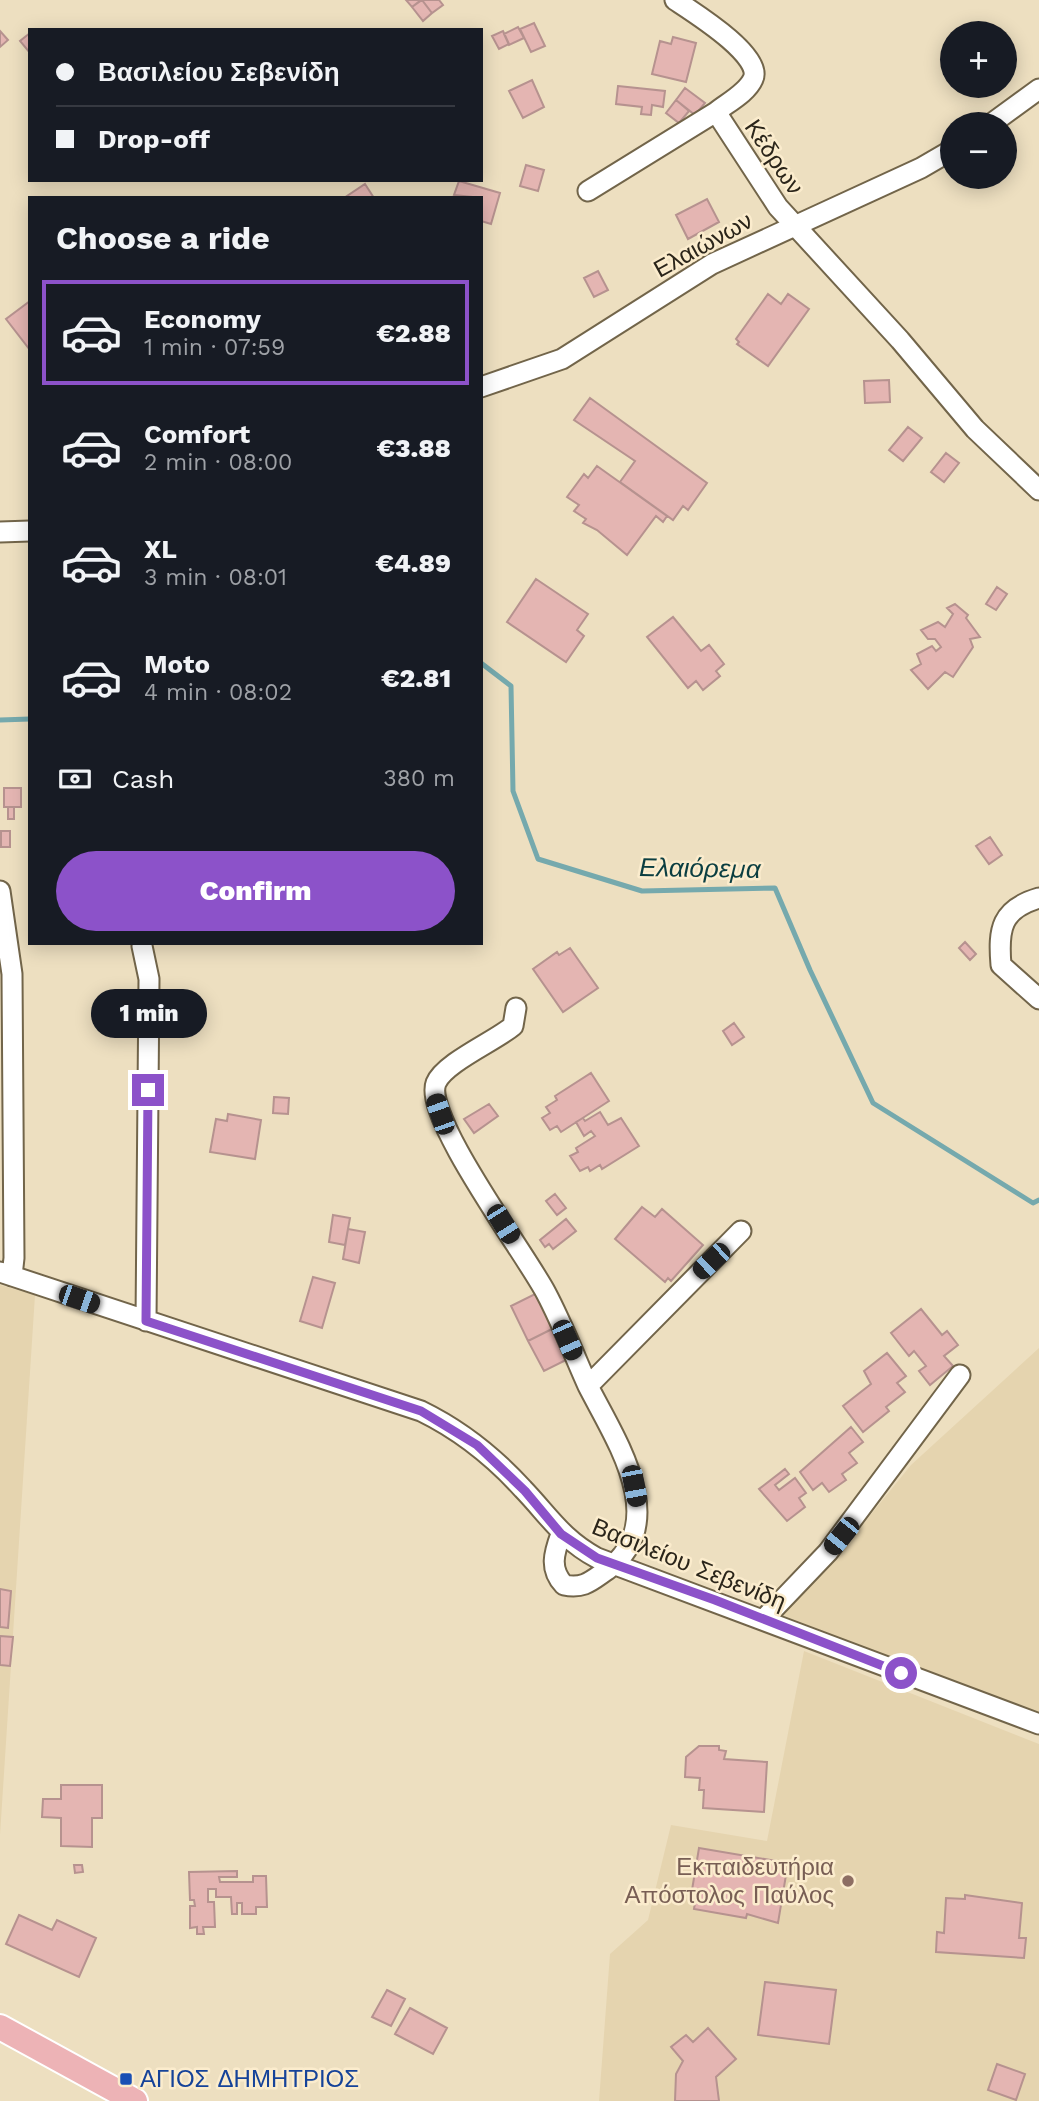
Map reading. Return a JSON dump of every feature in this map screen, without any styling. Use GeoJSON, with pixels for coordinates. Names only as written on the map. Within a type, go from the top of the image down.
{"type":"FeatureCollection","features":[{"type":"Feature","properties":{"kind":"main road"},"geometry":{"type":"LineString","coordinates":[[0,2027],[135,2101]]}},
{"type":"Feature","properties":{"kind":"street","name":"Κέδρων"},"geometry":{"type":"LineString","coordinates":[[675,0],[713,27],[753,65],[755,75],[751,83],[716,112],[771,199],[975,429],[1039,490]]}},
{"type":"Feature","properties":{"kind":"street"},"geometry":{"type":"LineString","coordinates":[[1007,112],[1039,89]]}},
{"type":"Feature","properties":{"kind":"street"},"geometry":{"type":"LineString","coordinates":[[589,191],[681,137],[716,112]]}},
{"type":"Feature","properties":{"kind":"street","name":"Ελαιώνων"},"geometry":{"type":"LineString","coordinates":[[483,386],[532,372],[575,352],[699,271],[940,157]]}},
{"type":"Feature","properties":{"kind":"street"},"geometry":{"type":"LineString","coordinates":[[0,532],[28,531]]}},
{"type":"Feature","properties":{"kind":"street"},"geometry":{"type":"LineString","coordinates":[[0,891],[12,974],[15,1258],[6,1274]]}},
{"type":"Feature","properties":{"kind":"street"},"geometry":{"type":"LineString","coordinates":[[1039,898],[1011,911],[1002,926],[999,950],[1001,965],[1039,999]]}},
{"type":"Feature","properties":{"kind":"street"},"geometry":{"type":"LineString","coordinates":[[142,946],[149,979],[146,1321]]}},
{"type":"Feature","properties":{"kind":"street"},"geometry":{"type":"LineString","coordinates":[[516,1008],[513,1026],[496,1040],[447,1069],[436,1081],[434,1095],[447,1132],[546,1293],[588,1386],[631,1469],[637,1503],[637,1531],[613,1565],[584,1587],[564,1585],[553,1565],[561,1534]]}},
{"type":"Feature","properties":{"kind":"street"},"geometry":{"type":"LineString","coordinates":[[588,1386],[741,1231]]}},
{"type":"Feature","properties":{"kind":"street","name":"Βασιλείου Σεβενίδη"},"geometry":{"type":"LineString","coordinates":[[6,1274],[398,1402],[435,1418],[477,1445],[507,1472],[561,1534],[581,1549],[613,1565],[764,1619],[1039,1724]]}},
{"type":"Feature","properties":{"kind":"street"},"geometry":{"type":"LineString","coordinates":[[764,1619],[828,1552],[960,1375]]}},
{"type":"Feature","properties":{"kind":"shaded area"},"geometry":{"type":"Polygon","coordinates":[[[0,1285],[35,1295],[0,1835],[0,1285]]]}},
{"type":"Feature","properties":{"kind":"shaded area"},"geometry":{"type":"Polygon","coordinates":[[[1039,1348],[1039,1716],[782,1615],[829,1566],[911,1465],[1039,1348]]]}},
{"type":"Feature","properties":{"kind":"shaded area","name":"Εκπαιδευτήρια Απόστολος Παύλος"},"geometry":{"type":"Polygon","coordinates":[[[804,1651],[1039,1744],[1039,2101],[599,2101],[610,1954],[648,1920],[671,1825],[767,1841],[804,1651]]]}},
{"type":"Feature","properties":{"kind":"building"},"geometry":{"type":"Polygon","coordinates":[[[406,0],[421,0],[412,7],[406,0]]]}},
{"type":"Feature","properties":{"kind":"building"},"geometry":{"type":"Polygon","coordinates":[[[422,0],[432,13],[423,21],[412,7],[422,0]]]}},
{"type":"Feature","properties":{"kind":"building"},"geometry":{"type":"Polygon","coordinates":[[[422,0],[439,0],[443,5],[432,13],[422,0]]]}},
{"type":"Feature","properties":{"kind":"building"},"geometry":{"type":"Polygon","coordinates":[[[534,23],[545,46],[531,52],[520,29],[534,23]]]}},
{"type":"Feature","properties":{"kind":"building"},"geometry":{"type":"Polygon","coordinates":[[[518,27],[524,38],[509,45],[504,34],[518,27]]]}},
{"type":"Feature","properties":{"kind":"building"},"geometry":{"type":"Polygon","coordinates":[[[0,31],[8,40],[0,47],[0,31]]]}},
{"type":"Feature","properties":{"kind":"building"},"geometry":{"type":"Polygon","coordinates":[[[503,31],[509,44],[499,49],[492,36],[503,31]]]}},
{"type":"Feature","properties":{"kind":"building"},"geometry":{"type":"Polygon","coordinates":[[[28,35],[28,51],[20,41],[28,35]]]}},
{"type":"Feature","properties":{"kind":"building"},"geometry":{"type":"Polygon","coordinates":[[[673,37],[696,43],[686,82],[652,74],[660,41],[671,44],[673,37]]]}},
{"type":"Feature","properties":{"kind":"building"},"geometry":{"type":"Polygon","coordinates":[[[532,80],[544,107],[523,118],[509,91],[532,80]]]}},
{"type":"Feature","properties":{"kind":"building"},"geometry":{"type":"Polygon","coordinates":[[[618,86],[665,91],[663,107],[652,105],[651,115],[641,114],[642,107],[616,104],[618,86]]]}},
{"type":"Feature","properties":{"kind":"building"},"geometry":{"type":"Polygon","coordinates":[[[685,88],[705,103],[695,115],[676,100],[685,88]]]}},
{"type":"Feature","properties":{"kind":"building"},"geometry":{"type":"Polygon","coordinates":[[[676,100],[689,111],[679,123],[666,113],[676,100]]]}},
{"type":"Feature","properties":{"kind":"building"},"geometry":{"type":"Polygon","coordinates":[[[526,165],[544,170],[538,191],[520,186],[526,165]]]}},
{"type":"Feature","properties":{"kind":"building"},"geometry":{"type":"Polygon","coordinates":[[[459,182],[500,193],[491,224],[483,222],[483,196],[454,195],[459,182]]]}},
{"type":"Feature","properties":{"kind":"building"},"geometry":{"type":"Polygon","coordinates":[[[365,184],[373,196],[347,196],[365,184]]]}},
{"type":"Feature","properties":{"kind":"building"},"geometry":{"type":"Polygon","coordinates":[[[707,199],[719,222],[688,239],[676,215],[707,199]]]}},
{"type":"Feature","properties":{"kind":"building"},"geometry":{"type":"Polygon","coordinates":[[[598,271],[608,290],[594,297],[584,278],[598,271]]]}},
{"type":"Feature","properties":{"kind":"building"},"geometry":{"type":"Polygon","coordinates":[[[768,294],[781,304],[788,294],[809,309],[768,366],[737,344],[739,342],[736,339],[768,294]]]}},
{"type":"Feature","properties":{"kind":"building"},"geometry":{"type":"Polygon","coordinates":[[[28,302],[28,347],[6,319],[28,302]]]}},
{"type":"Feature","properties":{"kind":"building"},"geometry":{"type":"Polygon","coordinates":[[[889,380],[890,402],[865,403],[864,381],[889,380]]]}},
{"type":"Feature","properties":{"kind":"building"},"geometry":{"type":"Polygon","coordinates":[[[590,398],[707,483],[688,510],[683,506],[673,520],[620,482],[635,461],[574,420],[590,398]]]}},
{"type":"Feature","properties":{"kind":"building"},"geometry":{"type":"Polygon","coordinates":[[[908,427],[922,438],[903,461],[889,450],[908,427]]]}},
{"type":"Feature","properties":{"kind":"building"},"geometry":{"type":"Polygon","coordinates":[[[946,453],[959,463],[944,482],[931,472],[946,453]]]}},
{"type":"Feature","properties":{"kind":"building"},"geometry":{"type":"Polygon","coordinates":[[[597,466],[667,516],[663,522],[656,516],[627,555],[597,530],[583,523],[586,519],[574,511],[579,505],[567,497],[584,474],[588,478],[597,466]]]}},
{"type":"Feature","properties":{"kind":"building"},"geometry":{"type":"Polygon","coordinates":[[[536,579],[588,614],[577,630],[584,636],[566,662],[507,622],[536,579]]]}},
{"type":"Feature","properties":{"kind":"building"},"geometry":{"type":"Polygon","coordinates":[[[997,587],[1007,594],[996,610],[986,604],[997,587]]]}},
{"type":"Feature","properties":{"kind":"building"},"geometry":{"type":"Polygon","coordinates":[[[955,604],[968,615],[966,618],[980,637],[970,639],[973,647],[953,677],[945,672],[928,689],[911,670],[921,664],[917,654],[932,646],[936,651],[941,647],[935,639],[928,639],[921,630],[938,622],[945,627],[953,614],[947,608],[955,604]]]}},
{"type":"Feature","properties":{"kind":"building"},"geometry":{"type":"Polygon","coordinates":[[[673,617],[701,651],[709,645],[724,664],[716,671],[720,676],[703,690],[696,681],[688,688],[647,637],[673,617]]]}},
{"type":"Feature","properties":{"kind":"building"},"geometry":{"type":"Polygon","coordinates":[[[4,788],[21,788],[21,807],[4,807],[4,788]]]}},
{"type":"Feature","properties":{"kind":"building"},"geometry":{"type":"Polygon","coordinates":[[[8,807],[14,807],[14,819],[8,819],[8,807]]]}},
{"type":"Feature","properties":{"kind":"building"},"geometry":{"type":"Polygon","coordinates":[[[1,831],[10,831],[10,847],[1,847],[1,831]]]}},
{"type":"Feature","properties":{"kind":"building"},"geometry":{"type":"Polygon","coordinates":[[[990,837],[1002,855],[989,864],[976,846],[990,837]]]}},
{"type":"Feature","properties":{"kind":"building"},"geometry":{"type":"Polygon","coordinates":[[[965,942],[976,954],[970,960],[959,948],[965,942]]]}},
{"type":"Feature","properties":{"kind":"building"},"geometry":{"type":"Polygon","coordinates":[[[570,948],[598,988],[563,1012],[533,969],[557,952],[559,955],[570,948]]]}},
{"type":"Feature","properties":{"kind":"building"},"geometry":{"type":"Polygon","coordinates":[[[734,1023],[744,1037],[732,1045],[723,1031],[734,1023]]]}},
{"type":"Feature","properties":{"kind":"building"},"geometry":{"type":"Polygon","coordinates":[[[591,1073],[609,1101],[561,1132],[557,1126],[550,1130],[542,1118],[550,1113],[546,1107],[557,1100],[555,1096],[591,1073]]]}},
{"type":"Feature","properties":{"kind":"building"},"geometry":{"type":"Polygon","coordinates":[[[274,1097],[289,1098],[288,1114],[273,1113],[274,1097]]]}},
{"type":"Feature","properties":{"kind":"building"},"geometry":{"type":"Polygon","coordinates":[[[489,1104],[498,1116],[474,1133],[464,1119],[489,1104]]]}},
{"type":"Feature","properties":{"kind":"building"},"geometry":{"type":"Polygon","coordinates":[[[600,1112],[608,1125],[621,1118],[639,1146],[602,1169],[600,1165],[590,1171],[588,1167],[580,1171],[570,1156],[578,1152],[576,1148],[595,1136],[591,1131],[584,1136],[576,1122],[583,1118],[585,1121],[600,1112]]]}},
{"type":"Feature","properties":{"kind":"building"},"geometry":{"type":"Polygon","coordinates":[[[228,1114],[261,1120],[255,1159],[210,1152],[216,1119],[227,1121],[228,1114]]]}},
{"type":"Feature","properties":{"kind":"building"},"geometry":{"type":"Polygon","coordinates":[[[555,1194],[566,1208],[557,1215],[546,1201],[555,1194]]]}},
{"type":"Feature","properties":{"kind":"building"},"geometry":{"type":"Polygon","coordinates":[[[642,1207],[655,1217],[662,1209],[703,1245],[671,1281],[668,1278],[665,1282],[615,1239],[642,1207]]]}},
{"type":"Feature","properties":{"kind":"building"},"geometry":{"type":"Polygon","coordinates":[[[333,1215],[350,1218],[345,1245],[329,1242],[333,1215]]]}},
{"type":"Feature","properties":{"kind":"building"},"geometry":{"type":"Polygon","coordinates":[[[566,1219],[576,1231],[553,1249],[549,1244],[545,1247],[540,1240],[566,1219]]]}},
{"type":"Feature","properties":{"kind":"building"},"geometry":{"type":"Polygon","coordinates":[[[348,1229],[365,1232],[359,1263],[343,1259],[348,1229]]]}},
{"type":"Feature","properties":{"kind":"building"},"geometry":{"type":"Polygon","coordinates":[[[313,1277],[335,1283],[322,1328],[300,1321],[313,1277]]]}},
{"type":"Feature","properties":{"kind":"building"},"geometry":{"type":"Polygon","coordinates":[[[539,1292],[556,1327],[528,1341],[511,1306],[539,1292]]]}},
{"type":"Feature","properties":{"kind":"building"},"geometry":{"type":"Polygon","coordinates":[[[921,1309],[942,1335],[947,1331],[958,1345],[944,1356],[953,1366],[930,1385],[919,1371],[926,1366],[914,1351],[909,1356],[891,1333],[921,1309]]]}},
{"type":"Feature","properties":{"kind":"building"},"geometry":{"type":"Polygon","coordinates":[[[556,1327],[572,1357],[544,1371],[528,1341],[556,1327]]]}},
{"type":"Feature","properties":{"kind":"building"},"geometry":{"type":"Polygon","coordinates":[[[887,1353],[906,1376],[897,1383],[905,1392],[886,1407],[889,1411],[863,1432],[843,1406],[871,1384],[864,1371],[887,1353]]]}},
{"type":"Feature","properties":{"kind":"building"},"geometry":{"type":"Polygon","coordinates":[[[851,1427],[863,1442],[849,1453],[857,1463],[842,1474],[846,1480],[829,1492],[822,1483],[813,1490],[800,1472],[851,1427]]]}},
{"type":"Feature","properties":{"kind":"building"},"geometry":{"type":"Polygon","coordinates":[[[785,1469],[789,1474],[775,1485],[779,1490],[795,1478],[806,1493],[799,1498],[805,1507],[787,1521],[759,1489],[785,1469]]]}},
{"type":"Feature","properties":{"kind":"building"},"geometry":{"type":"Polygon","coordinates":[[[0,1589],[11,1591],[8,1628],[0,1627],[0,1589]]]}},
{"type":"Feature","properties":{"kind":"building"},"geometry":{"type":"Polygon","coordinates":[[[0,1636],[13,1637],[10,1666],[0,1665],[0,1636]]]}},
{"type":"Feature","properties":{"kind":"building"},"geometry":{"type":"Polygon","coordinates":[[[699,1746],[719,1746],[719,1750],[726,1751],[724,1759],[767,1762],[764,1812],[703,1808],[704,1790],[699,1790],[700,1778],[685,1777],[686,1757],[699,1746]]]}},
{"type":"Feature","properties":{"kind":"building"},"geometry":{"type":"Polygon","coordinates":[[[61,1785],[102,1785],[102,1818],[92,1818],[92,1847],[61,1846],[61,1818],[42,1817],[43,1799],[61,1799],[61,1785]]]}},
{"type":"Feature","properties":{"kind":"building"},"geometry":{"type":"Polygon","coordinates":[[[699,1848],[788,1863],[778,1923],[747,1914],[746,1918],[694,1909],[697,1891],[692,1890],[699,1848]]]}},
{"type":"Feature","properties":{"kind":"building"},"geometry":{"type":"Polygon","coordinates":[[[74,1865],[82,1865],[83,1872],[75,1873],[74,1865]]]}},
{"type":"Feature","properties":{"kind":"building"},"geometry":{"type":"Polygon","coordinates":[[[237,1871],[237,1877],[219,1877],[220,1882],[253,1882],[253,1876],[266,1876],[267,1907],[256,1907],[256,1914],[242,1914],[242,1903],[237,1903],[237,1914],[232,1914],[231,1897],[216,1897],[216,1889],[208,1889],[208,1902],[214,1902],[215,1927],[203,1927],[204,1934],[197,1934],[197,1927],[190,1928],[190,1906],[195,1906],[194,1900],[190,1900],[189,1872],[237,1871]]]}},
{"type":"Feature","properties":{"kind":"building"},"geometry":{"type":"Polygon","coordinates":[[[965,1895],[1022,1903],[1019,1938],[1026,1938],[1024,1958],[936,1952],[937,1932],[944,1933],[946,1898],[965,1899],[965,1895]]]}},
{"type":"Feature","properties":{"kind":"building"},"geometry":{"type":"Polygon","coordinates":[[[19,1915],[52,1930],[57,1920],[96,1938],[79,1977],[6,1944],[19,1915]]]}},
{"type":"Feature","properties":{"kind":"building"},"geometry":{"type":"Polygon","coordinates":[[[765,1982],[836,1990],[829,2044],[758,2035],[765,1982]]]}},
{"type":"Feature","properties":{"kind":"building"},"geometry":{"type":"Polygon","coordinates":[[[387,1990],[405,1999],[391,2026],[372,2017],[387,1990]]]}},
{"type":"Feature","properties":{"kind":"building"},"geometry":{"type":"Polygon","coordinates":[[[410,2008],[447,2028],[433,2054],[395,2034],[410,2008]]]}},
{"type":"Feature","properties":{"kind":"building"},"geometry":{"type":"Polygon","coordinates":[[[708,2028],[736,2059],[716,2077],[719,2101],[675,2101],[676,2074],[683,2061],[671,2047],[686,2035],[693,2042],[708,2028]]]}},
{"type":"Feature","properties":{"kind":"building"},"geometry":{"type":"Polygon","coordinates":[[[997,2064],[1025,2074],[1016,2100],[988,2090],[997,2064]]]}},
{"type":"Feature","properties":{"kind":"waterway","name":"Ελαιόρεμα"},"geometry":{"type":"LineString","coordinates":[[483,665],[511,686],[513,791],[538,859],[642,891],[775,888],[810,970],[873,1103],[1033,1203],[1039,1200]]}},
{"type":"Feature","properties":{"kind":"waterway","name":"Ελαιόρεμα"},"geometry":{"type":"LineString","coordinates":[[0,720],[28,719]]}},
{"type":"Feature","properties":{"kind":"place","name":"Εκπαιδευτήρια Απόστολος Παύλος"},"geometry":{"type":"Point","coordinates":[848,1881]}},
{"type":"Feature","properties":{"kind":"place","name":"ΑΓΙΟΣ ΔΗΜΗΤΡΙΟΣ"},"geometry":{"type":"Point","coordinates":[126,2079]}},
{"type":"Feature","properties":{"kind":"route"},"geometry":{"type":"LineString","coordinates":[[148,1090],[146,1321],[421,1411],[457,1430],[477,1445],[507,1472],[570,1543],[597,1558],[715,1600],[901,1673]]}}]}
